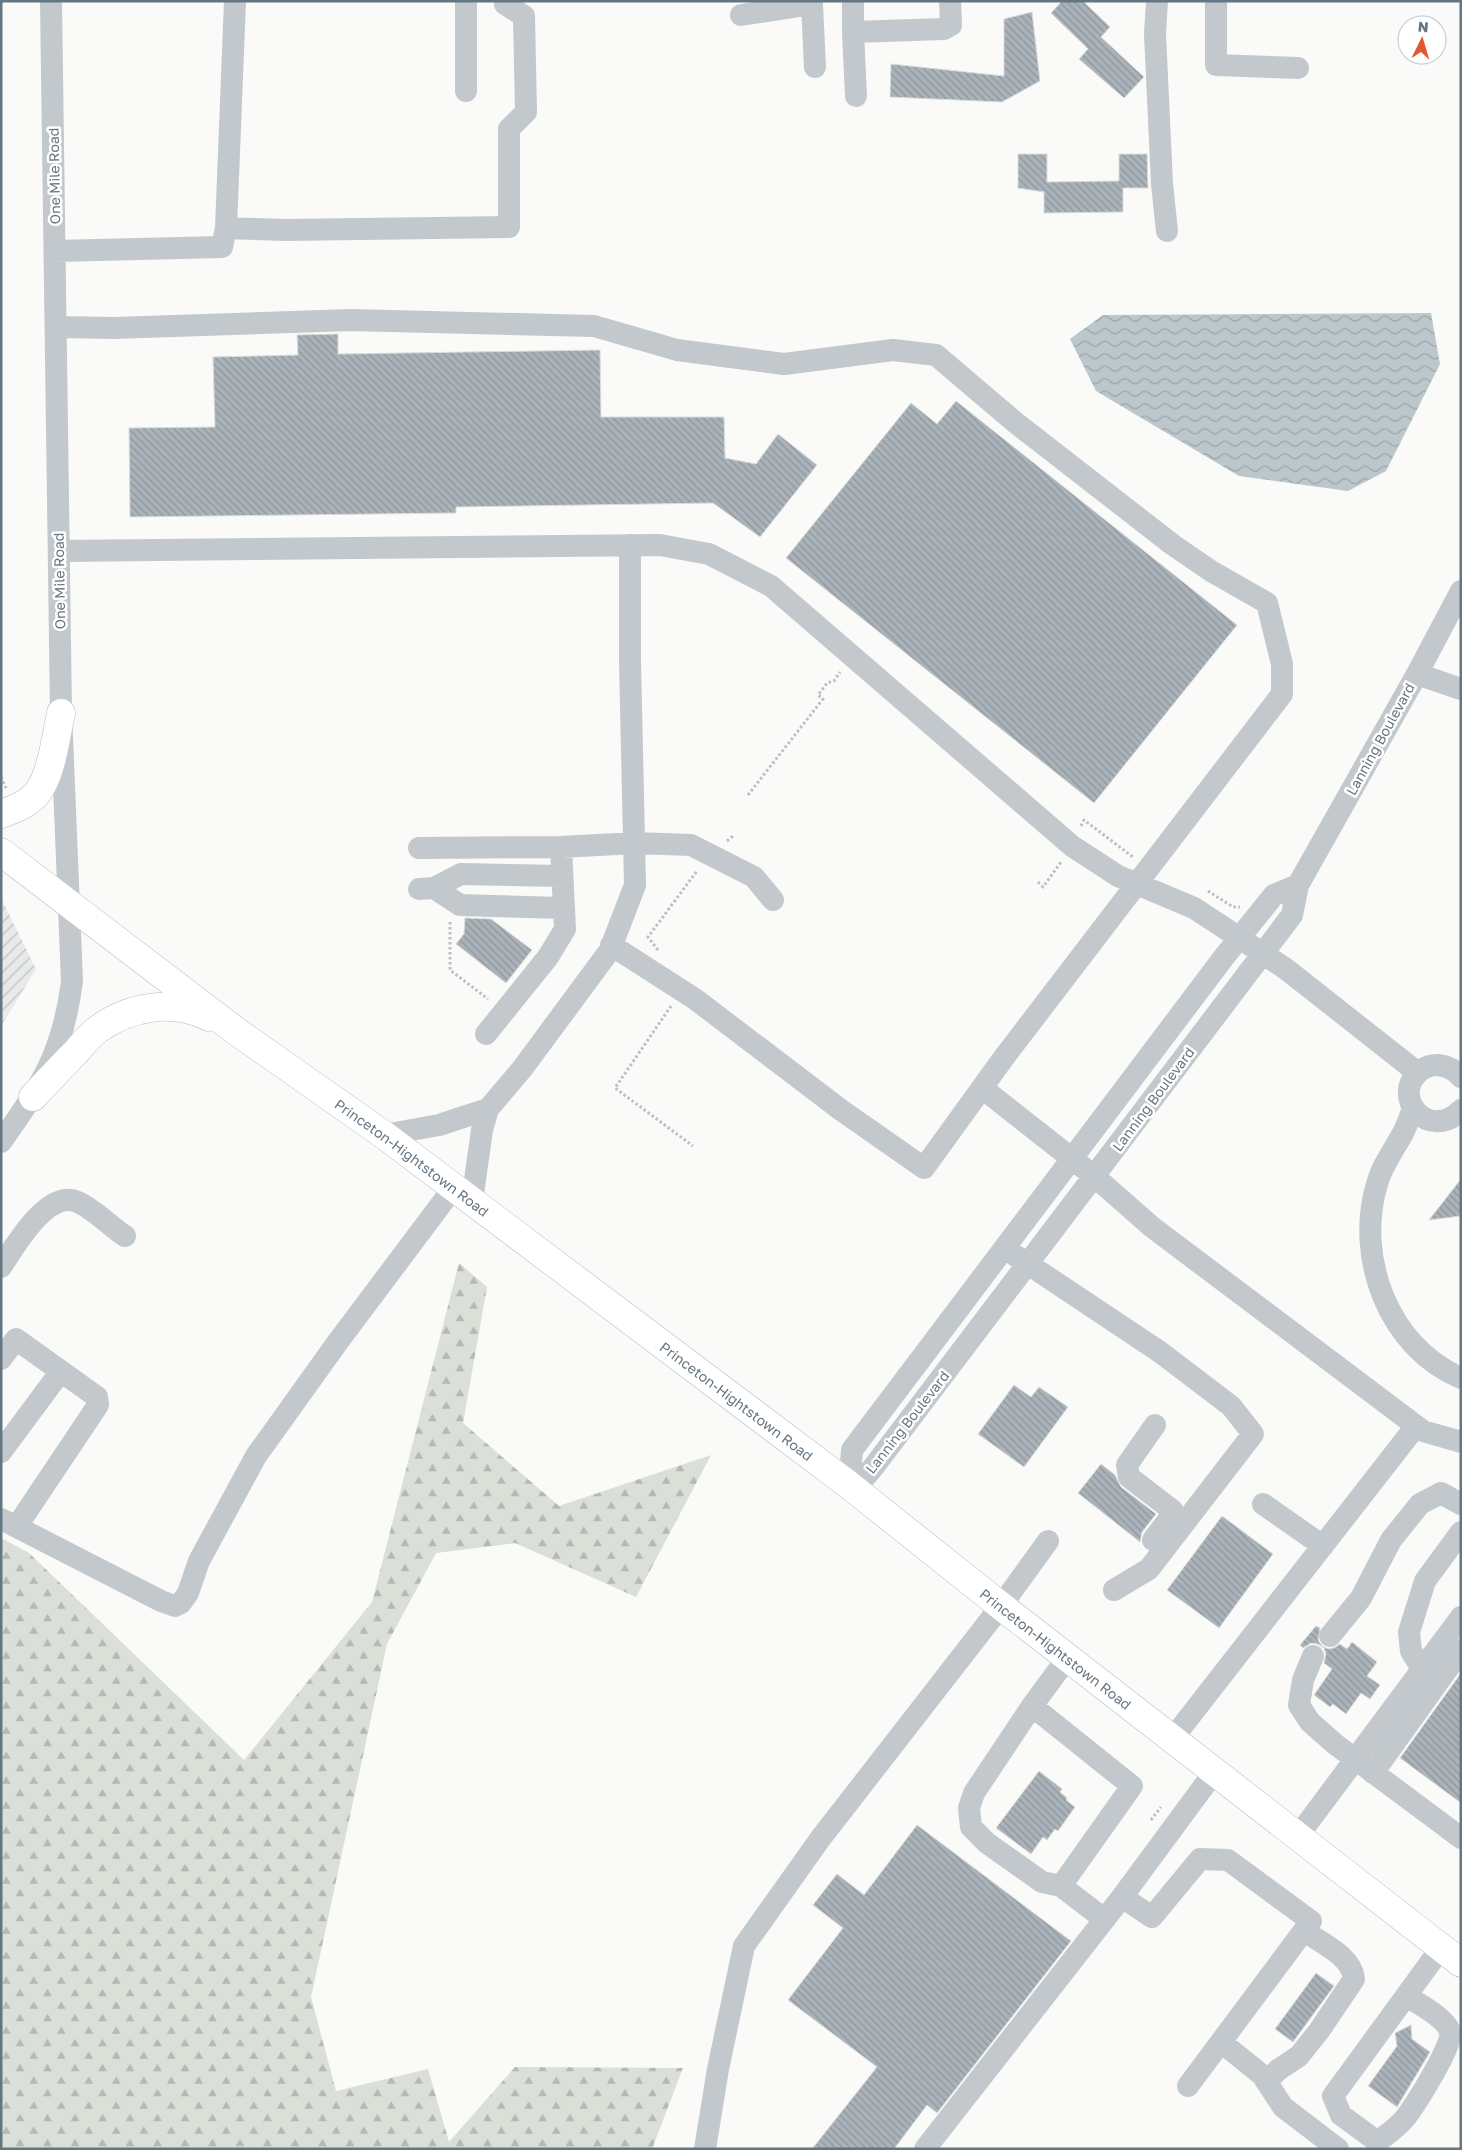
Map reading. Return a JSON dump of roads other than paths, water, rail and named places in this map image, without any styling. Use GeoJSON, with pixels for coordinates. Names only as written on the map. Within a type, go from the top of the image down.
{"type":"FeatureCollection","features":[{"type":"Feature","properties":{"kind":"main road"},"geometry":{"type":"LineString","coordinates":[[1,814],[18,808],[38,791],[48,769],[61,713]]}},
{"type":"Feature","properties":{"kind":"main road","name":"Princeton-Hightstown Road"},"geometry":{"type":"LineString","coordinates":[[1,852],[236,1031],[384,1135],[849,1485],[1001,1606],[1451,1955]]}},
{"type":"Feature","properties":{"kind":"main road"},"geometry":{"type":"LineString","coordinates":[[33,1097],[96,1032],[114,1019],[134,1011],[154,1007],[177,1007],[200,1013],[236,1031]]}},
{"type":"Feature","properties":{"kind":"street","name":"One Mile Road"},"geometry":{"type":"LineString","coordinates":[[1,1142],[46,1075],[59,1044],[68,1013],[72,981],[61,713],[51,1]]}},
{"type":"Feature","properties":{"kind":"street"},"geometry":{"type":"LineString","coordinates":[[224,238],[235,1]]}},
{"type":"Feature","properties":{"kind":"street"},"geometry":{"type":"LineString","coordinates":[[466,1],[466,91]]}},
{"type":"Feature","properties":{"kind":"street"},"geometry":{"type":"LineString","coordinates":[[55,251],[224,238],[286,230],[509,227],[509,129],[526,112],[526,102],[524,16],[505,4],[505,1]]}},
{"type":"Feature","properties":{"kind":"street"},"geometry":{"type":"LineString","coordinates":[[853,1],[856,96]]}},
{"type":"Feature","properties":{"kind":"street"},"geometry":{"type":"LineString","coordinates":[[853,32],[944,29],[951,25],[950,1]]}},
{"type":"Feature","properties":{"kind":"street"},"geometry":{"type":"LineString","coordinates":[[1156,1],[1154,34],[1162,184],[1167,231]]}},
{"type":"Feature","properties":{"kind":"street"},"geometry":{"type":"LineString","coordinates":[[1216,1],[1216,65],[1298,68]]}},
{"type":"Feature","properties":{"kind":"street"},"geometry":{"type":"LineString","coordinates":[[741,15],[812,3],[815,67]]}},
{"type":"Feature","properties":{"kind":"street"},"geometry":{"type":"LineString","coordinates":[[56,327],[114,328],[351,320],[594,326],[677,350],[784,364],[893,350],[936,355],[1016,423],[1173,545],[1210,571],[1266,603],[1282,664],[1282,694],[982,1088],[924,1168],[841,1110],[681,990],[611,945]]}},
{"type":"Feature","properties":{"kind":"street"},"geometry":{"type":"LineString","coordinates":[[1,1359],[16,1339],[97,1397],[98,1405],[9,1523],[161,1601],[175,1606],[181,1603],[188,1593],[199,1561],[256,1456],[337,1343],[463,1194],[488,1109],[522,1069],[611,945],[635,885],[630,661],[630,545]]}},
{"type":"Feature","properties":{"kind":"street"},"geometry":{"type":"LineString","coordinates":[[59,551],[660,545],[709,554],[771,586],[1072,846],[1118,876],[1194,908],[1286,969],[1418,1073]]}},
{"type":"Feature","properties":{"kind":"street","name":"Lanning Boulevard"},"geometry":{"type":"LineString","coordinates":[[849,1485],[866,1476],[875,1466],[1292,915],[1298,885],[1417,674],[1461,591]]}},
{"type":"Feature","properties":{"kind":"street"},"geometry":{"type":"LineString","coordinates":[[1417,674],[1461,689]]}},
{"type":"Feature","properties":{"kind":"street"},"geometry":{"type":"LineString","coordinates":[[419,848],[561,847],[635,843],[691,845],[754,878],[773,900]]}},
{"type":"Feature","properties":{"kind":"street"},"geometry":{"type":"LineString","coordinates":[[486,1034],[548,957],[565,929],[561,847]]}},
{"type":"Feature","properties":{"kind":"street"},"geometry":{"type":"LineString","coordinates":[[461,874],[563,892],[460,905],[427,889],[461,874]]}},
{"type":"Feature","properties":{"kind":"street","name":"Lanning Boulevard"},"geometry":{"type":"LineString","coordinates":[[849,1485],[852,1450],[1073,1160],[1224,957],[1274,895],[1298,885]]}},
{"type":"Feature","properties":{"kind":"street"},"geometry":{"type":"LineString","coordinates":[[1461,1078],[1452,1069],[1434,1065],[1418,1073],[1412,1081],[1409,1090],[1413,1108],[1420,1116],[1428,1120],[1437,1122],[1447,1120],[1461,1110]]}},
{"type":"Feature","properties":{"kind":"street"},"geometry":{"type":"LineString","coordinates":[[982,1088],[1094,1176],[1152,1227],[1416,1426],[1461,1442]]}},
{"type":"Feature","properties":{"kind":"street"},"geometry":{"type":"LineString","coordinates":[[1413,1108],[1403,1133],[1388,1157],[1377,1183],[1371,1208],[1369,1236],[1373,1264],[1393,1317],[1410,1340],[1431,1359],[1461,1378]]}},
{"type":"Feature","properties":{"kind":"street"},"geometry":{"type":"LineString","coordinates":[[384,1135],[439,1125],[488,1109]]}},
{"type":"Feature","properties":{"kind":"street"},"geometry":{"type":"LineString","coordinates":[[1,1267],[41,1212],[59,1202],[77,1202],[125,1236]]}},
{"type":"Feature","properties":{"kind":"street"},"geometry":{"type":"LineString","coordinates":[[1006,1248],[1028,1265],[1160,1352],[1231,1406],[1253,1434],[1149,1569],[1114,1590],[1169,1519],[1172,1510],[1129,1477],[1128,1465],[1155,1425]]}},
{"type":"Feature","properties":{"kind":"street"},"geometry":{"type":"LineString","coordinates":[[1,1452],[61,1371]]}},
{"type":"Feature","properties":{"kind":"street"},"geometry":{"type":"LineString","coordinates":[[1173,1738],[1416,1426]]}},
{"type":"Feature","properties":{"kind":"street"},"geometry":{"type":"LineString","coordinates":[[1330,1636],[1361,1598],[1391,1540],[1420,1504],[1441,1493],[1461,1504]]}},
{"type":"Feature","properties":{"kind":"street"},"geometry":{"type":"LineString","coordinates":[[1262,1504],[1323,1546]]}},
{"type":"Feature","properties":{"kind":"street"},"geometry":{"type":"LineString","coordinates":[[1422,1669],[1411,1651],[1408,1632],[1425,1581],[1461,1532]]}},
{"type":"Feature","properties":{"kind":"street"},"geometry":{"type":"LineString","coordinates":[[705,2149],[718,2069],[744,1946],[820,1839],[1001,1606],[1048,1541]]}},
{"type":"Feature","properties":{"kind":"street"},"geometry":{"type":"LineString","coordinates":[[1298,1836],[1461,1617]]}},
{"type":"Feature","properties":{"kind":"street"},"geometry":{"type":"LineString","coordinates":[[1373,1773],[1461,1650]]}},
{"type":"Feature","properties":{"kind":"street"},"geometry":{"type":"LineString","coordinates":[[1313,1656],[1303,1680],[1299,1705],[1310,1722],[1354,1760],[1461,1838]]}},
{"type":"Feature","properties":{"kind":"street"},"geometry":{"type":"LineString","coordinates":[[1068,1657],[1032,1706],[974,1792],[969,1808],[971,1826],[988,1843],[1042,1882],[1062,1886],[1104,1920]]}},
{"type":"Feature","properties":{"kind":"street"},"geometry":{"type":"LineString","coordinates":[[1032,1706],[1132,1786],[1062,1886]]}},
{"type":"Feature","properties":{"kind":"street"},"geometry":{"type":"LineString","coordinates":[[925,2149],[1122,1897],[1215,1771]]}},
{"type":"Feature","properties":{"kind":"street"},"geometry":{"type":"LineString","coordinates":[[1122,1897],[1152,1917],[1200,1859],[1228,1860],[1311,1921],[1188,2086]]}},
{"type":"Feature","properties":{"kind":"street"},"geometry":{"type":"LineString","coordinates":[[1267,2082],[1278,2070],[1299,2056],[1324,2024],[1354,1979],[1353,1969],[1344,1958],[1304,1931]]}},
{"type":"Feature","properties":{"kind":"street"},"geometry":{"type":"LineString","coordinates":[[1222,2042],[1262,2075],[1283,2107],[1332,2143],[1337,2105],[1406,1996],[1451,1955]]}},
{"type":"Feature","properties":{"kind":"street"},"geometry":{"type":"LineString","coordinates":[[1337,2105],[1366,2135],[1375,2140],[1380,2140],[1406,2118],[1439,2064],[1451,2036],[1450,2030],[1431,2012],[1406,1996]]}},
{"type":"Feature","properties":{"kind":"water"},"geometry":{"type":"Polygon","coordinates":[[[1431,313],[1440,364],[1386,471],[1348,491],[1239,476],[1096,391],[1070,339],[1103,315],[1431,313]]]}}]}
